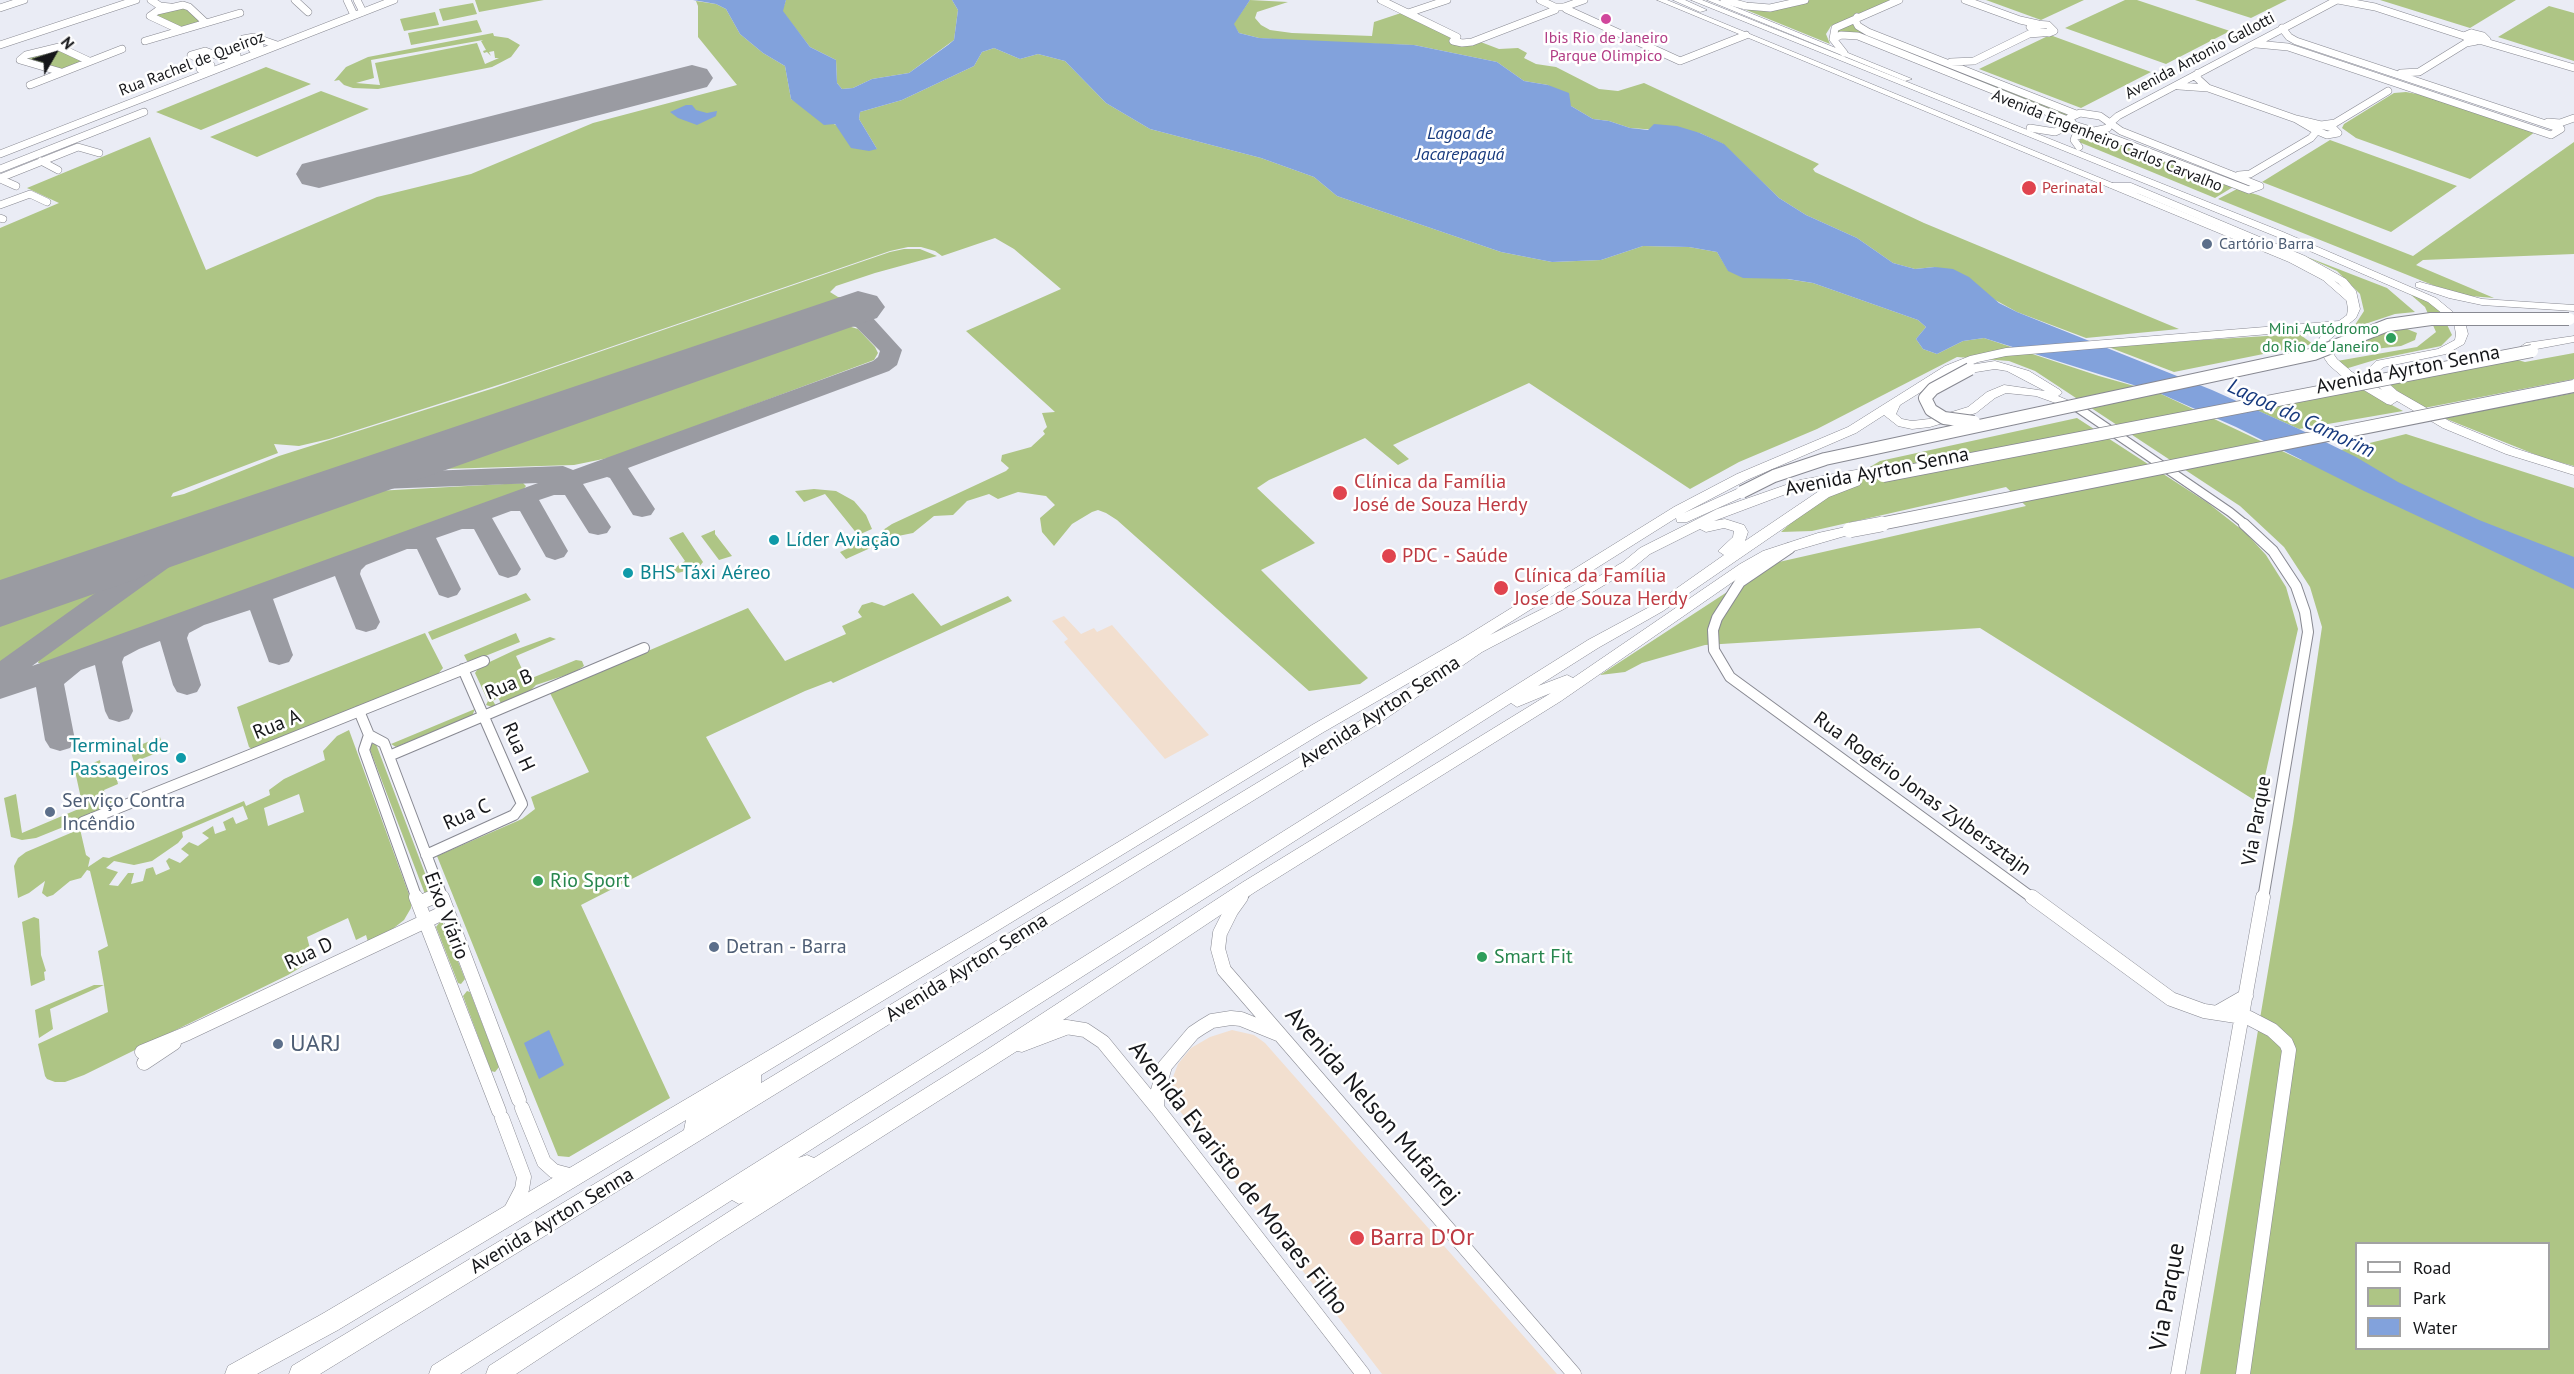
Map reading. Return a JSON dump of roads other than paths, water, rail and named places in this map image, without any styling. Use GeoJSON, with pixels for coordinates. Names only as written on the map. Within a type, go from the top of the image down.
{"type":"FeatureCollection","features":[{"type":"Feature","properties":{"kind":"highway","name":"Avenida Engenheiro Carlos Carvalho"},"geometry":{"type":"LineString","coordinates":[[1695,0],[1711,2],[1723,19],[1828,54],[2279,234],[2440,305],[2455,318]]}},
{"type":"Feature","properties":{"kind":"highway"},"geometry":{"type":"LineString","coordinates":[[1676,3],[1700,9],[1711,2]]}},
{"type":"Feature","properties":{"kind":"highway","name":"Avenida Engenheiro Carlos Carvalho"},"geometry":{"type":"LineString","coordinates":[[1700,9],[2143,192]]}},
{"type":"Feature","properties":{"kind":"highway"},"geometry":{"type":"LineString","coordinates":[[1723,19],[1743,14],[1802,36]]}},
{"type":"Feature","properties":{"kind":"highway"},"geometry":{"type":"LineString","coordinates":[[1828,54],[1908,79]]}},
{"type":"Feature","properties":{"kind":"highway","name":"Avenida Engenheiro Carlos Carvalho"},"geometry":{"type":"LineString","coordinates":[[1908,79],[2453,297],[2572,315]]}},
{"type":"Feature","properties":{"kind":"highway"},"geometry":{"type":"LineString","coordinates":[[1991,112],[2049,143]]}},
{"type":"Feature","properties":{"kind":"highway"},"geometry":{"type":"LineString","coordinates":[[2141,173],[2149,177],[2155,185],[2152,190],[2143,192]]}},
{"type":"Feature","properties":{"kind":"highway"},"geometry":{"type":"LineString","coordinates":[[2112,185],[2143,192],[2169,206],[2169,195],[2179,194],[2197,197],[2243,213]]}},
{"type":"Feature","properties":{"kind":"highway","name":"Avenida Engenheiro Carlos Carvalho"},"geometry":{"type":"LineString","coordinates":[[2169,206],[2319,267],[2346,285],[2353,313],[2345,324]]}},
{"type":"Feature","properties":{"kind":"highway"},"geometry":{"type":"LineString","coordinates":[[2359,260],[2441,301],[2461,326],[2462,334],[2456,346],[2442,352],[2380,364],[2374,369],[2374,377],[2393,394],[2447,425],[2510,451],[2574,471]]}},
{"type":"Feature","properties":{"kind":"highway","name":"Avenida Ayrton Senna"},"geometry":{"type":"LineString","coordinates":[[1635,540],[1774,476],[1825,459],[2314,354],[2376,329],[2400,323],[2432,319],[2572,315]]}},
{"type":"Feature","properties":{"kind":"highway"},"geometry":{"type":"LineString","coordinates":[[2345,324],[2330,334],[2322,346],[2333,362],[2348,375],[2391,402],[2447,430],[2523,460],[2574,476]]}},
{"type":"Feature","properties":{"kind":"highway","name":"Avenida Ayrton Senna"},"geometry":{"type":"LineString","coordinates":[[236,1374],[330,1322],[813,1034],[1635,540],[1711,492],[1852,430],[1875,417],[1899,399],[1963,363],[1993,354],[2021,350],[2345,324]]}},
{"type":"Feature","properties":{"kind":"highway","name":"Avenida Ayrton Senna"},"geometry":{"type":"LineString","coordinates":[[300,1374],[1376,718],[1477,648],[1559,606],[1628,565],[1645,552],[1722,512],[1800,484],[2074,441],[2574,339]]}},
{"type":"Feature","properties":{"kind":"highway","name":"Avenida Ayrton Senna"},"geometry":{"type":"LineString","coordinates":[[2529,349],[2574,345]]}},
{"type":"Feature","properties":{"kind":"highway"},"geometry":{"type":"LineString","coordinates":[[1989,424],[1944,418],[1926,404],[1925,398],[1929,392],[1970,369],[1995,365],[2025,374],[2075,406]]}},
{"type":"Feature","properties":{"kind":"highway"},"geometry":{"type":"LineString","coordinates":[[497,1374],[711,1234],[992,1057],[1249,887],[1556,697],[1685,607],[1768,554],[1850,530],[2574,386]]}},
{"type":"Feature","properties":{"kind":"highway"},"geometry":{"type":"LineString","coordinates":[[1899,399],[1891,409],[1890,415],[1898,422],[1912,425],[1930,423],[1972,410],[2004,388],[2038,393],[2075,406]]}},
{"type":"Feature","properties":{"kind":"highway","name":"Avenida Ayrton Senna"},"geometry":{"type":"LineString","coordinates":[[440,1374],[1593,644],[1658,608],[1768,530],[1824,494],[1880,473]]}},
{"type":"Feature","properties":{"kind":"highway"},"geometry":{"type":"LineString","coordinates":[[1593,644],[1633,612],[1735,543],[1741,532],[1733,524],[1717,523],[1628,565]]}},
{"type":"Feature","properties":{"kind":"highway"},"geometry":{"type":"LineString","coordinates":[[1685,607],[1754,547],[1768,530]]}},
{"type":"Feature","properties":{"kind":"highway"},"geometry":{"type":"LineString","coordinates":[[1486,712],[1543,691],[1613,657]]}},
{"type":"Feature","properties":{"kind":"highway"},"geometry":{"type":"LineString","coordinates":[[1243,776],[1339,730],[1376,718]]}},
{"type":"Feature","properties":{"kind":"highway"},"geometry":{"type":"LineString","coordinates":[[992,1057],[1066,1027]]}},
{"type":"Feature","properties":{"kind":"highway"},"geometry":{"type":"LineString","coordinates":[[642,1166],[813,1034]]}},
{"type":"Feature","properties":{"kind":"highway"},"geometry":{"type":"LineString","coordinates":[[695,1214],[801,1168],[866,1131],[903,1114]]}},
{"type":"Feature","properties":{"kind":"main road","name":"Avenida Engenheiro Carlos Carvalho"},"geometry":{"type":"LineString","coordinates":[[1661,0],[1723,19],[1746,35],[2112,185],[2169,206]]}},
{"type":"Feature","properties":{"kind":"main road","name":"Avenida Engenheiro Carlos Carvalho"},"geometry":{"type":"LineString","coordinates":[[1711,2],[1908,79]]}},
{"type":"Feature","properties":{"kind":"street"},"geometry":{"type":"LineString","coordinates":[[0,8],[24,0]]}},
{"type":"Feature","properties":{"kind":"street"},"geometry":{"type":"LineString","coordinates":[[2,44],[136,0]]}},
{"type":"Feature","properties":{"kind":"street"},"geometry":{"type":"LineString","coordinates":[[152,0],[158,9]]}},
{"type":"Feature","properties":{"kind":"street"},"geometry":{"type":"LineString","coordinates":[[295,0],[308,12]]}},
{"type":"Feature","properties":{"kind":"street"},"geometry":{"type":"LineString","coordinates":[[347,0],[354,15]]}},
{"type":"Feature","properties":{"kind":"street"},"geometry":{"type":"LineString","coordinates":[[357,0],[363,12]]}},
{"type":"Feature","properties":{"kind":"street","name":"Rua Rachel de Queiroz"},"geometry":{"type":"LineString","coordinates":[[0,154],[394,0]]}},
{"type":"Feature","properties":{"kind":"street"},"geometry":{"type":"LineString","coordinates":[[1381,0],[1456,37],[1453,41],[1472,42],[1584,0]]}},
{"type":"Feature","properties":{"kind":"street"},"geometry":{"type":"LineString","coordinates":[[1408,13],[1447,0]]}},
{"type":"Feature","properties":{"kind":"street"},"geometry":{"type":"LineString","coordinates":[[1540,0],[1556,9]]}},
{"type":"Feature","properties":{"kind":"street"},"geometry":{"type":"LineString","coordinates":[[1724,0],[1746,6],[1778,7],[1805,0]]}},
{"type":"Feature","properties":{"kind":"street"},"geometry":{"type":"LineString","coordinates":[[1746,6],[1759,0]]}},
{"type":"Feature","properties":{"kind":"street"},"geometry":{"type":"LineString","coordinates":[[1844,53],[1833,39],[1835,28],[1899,0]]}},
{"type":"Feature","properties":{"kind":"street"},"geometry":{"type":"LineString","coordinates":[[1945,62],[1974,61],[2032,28],[2048,25],[2055,30],[2052,33],[2042,33],[2032,28],[2020,20],[1965,0]]}},
{"type":"Feature","properties":{"kind":"street","name":"Avenida Antonio Gallotti"},"geometry":{"type":"LineString","coordinates":[[2094,131],[2108,129],[2110,123],[2118,116],[2338,0],[2392,12],[2466,39],[2467,33],[2479,34],[2487,38],[2480,41]]}},
{"type":"Feature","properties":{"kind":"street"},"geometry":{"type":"LineString","coordinates":[[180,30],[151,18],[151,15],[158,9],[189,7],[205,22]]}},
{"type":"Feature","properties":{"kind":"street"},"geometry":{"type":"LineString","coordinates":[[1565,8],[1677,60],[1684,61],[1746,35]]}},
{"type":"Feature","properties":{"kind":"street"},"geometry":{"type":"LineString","coordinates":[[145,41],[240,13]]}},
{"type":"Feature","properties":{"kind":"street"},"geometry":{"type":"LineString","coordinates":[[1833,39],[1841,35],[1858,36],[2070,121],[2078,127],[2249,190],[2260,187],[2129,134],[2095,115],[2076,114],[1863,29],[1856,22],[1857,17]]}},
{"type":"Feature","properties":{"kind":"street"},"geometry":{"type":"LineString","coordinates":[[2253,44],[2288,47],[2551,135],[2560,129],[2296,41],[2289,37],[2282,28]]}},
{"type":"Feature","properties":{"kind":"street"},"geometry":{"type":"LineString","coordinates":[[260,46],[243,39],[254,36],[276,45]]}},
{"type":"Feature","properties":{"kind":"street"},"geometry":{"type":"LineString","coordinates":[[2370,74],[2366,69],[2420,72],[2466,39],[2574,68]]}},
{"type":"Feature","properties":{"kind":"street"},"geometry":{"type":"LineString","coordinates":[[194,71],[269,42]]}},
{"type":"Feature","properties":{"kind":"street"},"geometry":{"type":"LineString","coordinates":[[2,44],[15,47]]}},
{"type":"Feature","properties":{"kind":"street"},"geometry":{"type":"LineString","coordinates":[[61,72],[20,60],[43,49],[58,47],[89,61]]}},
{"type":"Feature","properties":{"kind":"street"},"geometry":{"type":"LineString","coordinates":[[30,86],[122,49]]}},
{"type":"Feature","properties":{"kind":"street"},"geometry":{"type":"LineString","coordinates":[[234,49],[243,52]]}},
{"type":"Feature","properties":{"kind":"street"},"geometry":{"type":"LineString","coordinates":[[219,68],[191,55],[205,51],[226,59]]}},
{"type":"Feature","properties":{"kind":"street"},"geometry":{"type":"LineString","coordinates":[[1971,72],[1974,61]]}},
{"type":"Feature","properties":{"kind":"street"},"geometry":{"type":"LineString","coordinates":[[2233,175],[2250,174],[2311,138],[2317,129],[2335,126],[2388,91],[2398,89],[2441,93],[2420,77],[2420,72]]}},
{"type":"Feature","properties":{"kind":"street"},"geometry":{"type":"LineString","coordinates":[[2199,73],[2197,78],[2208,88]]}},
{"type":"Feature","properties":{"kind":"street"},"geometry":{"type":"LineString","coordinates":[[2378,77],[2388,84],[2388,91]]}},
{"type":"Feature","properties":{"kind":"street"},"geometry":{"type":"LineString","coordinates":[[2173,86],[2208,88],[2333,135],[2338,133],[2335,126]]}},
{"type":"Feature","properties":{"kind":"street"},"geometry":{"type":"LineString","coordinates":[[0,169],[144,112]]}},
{"type":"Feature","properties":{"kind":"street"},"geometry":{"type":"LineString","coordinates":[[2030,128],[2055,132],[2064,128],[2070,121],[2070,116],[2076,114]]}},
{"type":"Feature","properties":{"kind":"street"},"geometry":{"type":"LineString","coordinates":[[2528,118],[2560,123],[2574,118]]}},
{"type":"Feature","properties":{"kind":"street"},"geometry":{"type":"LineString","coordinates":[[2079,147],[2075,138],[2094,131]]}},
{"type":"Feature","properties":{"kind":"street"},"geometry":{"type":"LineString","coordinates":[[0,178],[78,147],[99,153]]}},
{"type":"Feature","properties":{"kind":"street"},"geometry":{"type":"LineString","coordinates":[[41,162],[58,170]]}},
{"type":"Feature","properties":{"kind":"street"},"geometry":{"type":"LineString","coordinates":[[0,178],[16,186]]}},
{"type":"Feature","properties":{"kind":"street"},"geometry":{"type":"LineString","coordinates":[[0,205],[30,194],[47,202]]}},
{"type":"Feature","properties":{"kind":"street","name":"Via Parque"},"geometry":{"type":"LineString","coordinates":[[2075,406],[2230,512],[2255,532],[2273,551],[2296,586],[2305,612],[2308,632],[2240,1031],[2178,1374]]}},
{"type":"Feature","properties":{"kind":"street","name":"Rua Rogério Jonas Zylbersztajn"},"geometry":{"type":"LineString","coordinates":[[1793,546],[1740,582],[1717,618],[1713,630],[1714,650],[1730,677],[2171,999],[2188,1007],[2242,1016]]}},
{"type":"Feature","properties":{"kind":"street","name":"Rua B"},"geometry":{"type":"LineString","coordinates":[[389,756],[644,648]]}},
{"type":"Feature","properties":{"kind":"street","name":"Rua A"},"geometry":{"type":"LineString","coordinates":[[83,822],[484,661]]}},
{"type":"Feature","properties":{"kind":"street","name":"Rua H"},"geometry":{"type":"LineString","coordinates":[[463,669],[522,800],[521,807]]}},
{"type":"Feature","properties":{"kind":"street","name":"Eixo Viário"},"geometry":{"type":"LineString","coordinates":[[359,711],[369,735],[384,743],[540,1156]]}},
{"type":"Feature","properties":{"kind":"street","name":"Eixo Viário"},"geometry":{"type":"LineString","coordinates":[[369,735],[364,750],[425,921],[522,1168],[524,1177],[522,1189],[509,1214]]}},
{"type":"Feature","properties":{"kind":"street","name":"Rua C"},"geometry":{"type":"LineString","coordinates":[[426,855],[514,815],[521,807]]}},
{"type":"Feature","properties":{"kind":"street","name":"Avenida Nelson Mufarrej"},"geometry":{"type":"LineString","coordinates":[[1249,887],[1231,911],[1218,940],[1221,961],[1230,977],[1574,1374]]}},
{"type":"Feature","properties":{"kind":"street"},"geometry":{"type":"LineString","coordinates":[[419,903],[441,894]]}},
{"type":"Feature","properties":{"kind":"street","name":"Rua D"},"geometry":{"type":"LineString","coordinates":[[143,1058],[188,1033],[447,911]]}},
{"type":"Feature","properties":{"kind":"street"},"geometry":{"type":"LineString","coordinates":[[2216,1013],[2246,996]]}},
{"type":"Feature","properties":{"kind":"street"},"geometry":{"type":"LineString","coordinates":[[2242,1016],[2265,1025],[2282,1038],[2289,1050],[2243,1374]]}},
{"type":"Feature","properties":{"kind":"street"},"geometry":{"type":"LineString","coordinates":[[1157,1108],[1157,1094],[1165,1066],[1182,1044],[1212,1021],[1241,1019],[1281,1035]]}},
{"type":"Feature","properties":{"kind":"street"},"geometry":{"type":"LineString","coordinates":[[2240,1031],[2253,1024],[2265,1025]]}},
{"type":"Feature","properties":{"kind":"street","name":"Avenida Evaristo de Moraes Filho"},"geometry":{"type":"LineString","coordinates":[[1066,1027],[1085,1030],[1102,1042],[1157,1108],[1363,1374]]}},
{"type":"Feature","properties":{"kind":"street"},"geometry":{"type":"LineString","coordinates":[[522,1168],[540,1156],[554,1170],[573,1176]]}},
{"type":"Feature","properties":{"kind":"water","name":"Lagoa de Jacarepaguá"},"geometry":{"type":"Polygon","coordinates":[[[693,0],[786,0],[783,11],[810,47],[836,60],[837,83],[842,89],[853,88],[872,79],[909,73],[948,45],[954,40],[958,10],[952,0],[1250,0],[1234,24],[1239,33],[1259,38],[1414,45],[1497,62],[1524,81],[1548,85],[1569,93],[1571,106],[1593,119],[1648,130],[1654,124],[1677,126],[1724,144],[1779,198],[1806,215],[1857,238],[1893,263],[1915,269],[1935,267],[1953,269],[1969,277],[1999,303],[2017,312],[2212,390],[2299,429],[2356,457],[2398,482],[2479,520],[2574,557],[2574,589],[2364,491],[2236,427],[2159,393],[1984,338],[1963,341],[1937,354],[1923,349],[1916,339],[1926,327],[1918,320],[1813,283],[1788,279],[1743,278],[1728,271],[1717,252],[1689,247],[1643,246],[1601,260],[1552,262],[1501,252],[1337,196],[1314,177],[1261,158],[1150,129],[1106,103],[1065,61],[1038,54],[1020,59],[994,48],[982,52],[974,66],[902,100],[860,112],[859,119],[877,149],[869,151],[851,148],[835,124],[824,125],[791,99],[785,66],[763,53],[740,34],[726,9],[716,4],[693,0]]]}},
{"type":"Feature","properties":{"kind":"water"},"geometry":{"type":"Polygon","coordinates":[[[686,105],[692,105],[696,110],[707,113],[717,111],[716,116],[697,125],[678,118],[670,112],[686,105]]]}},
{"type":"Feature","properties":{"kind":"water"},"geometry":{"type":"Polygon","coordinates":[[[549,1030],[564,1065],[539,1079],[524,1043],[549,1030]]]}},
{"type":"Feature","properties":{"kind":"place","name":"Ibis Rio de Janeiro Parque Olimpico"},"geometry":{"type":"Point","coordinates":[1606,19]}},
{"type":"Feature","properties":{"kind":"place","name":"Perinatal"},"geometry":{"type":"Point","coordinates":[2029,188]}},
{"type":"Feature","properties":{"kind":"place","name":"Cartório Barra"},"geometry":{"type":"Point","coordinates":[2207,244]}},
{"type":"Feature","properties":{"kind":"place","name":"Mini Autódromo do Rio de Janeiro"},"geometry":{"type":"Point","coordinates":[2391,338]}},
{"type":"Feature","properties":{"kind":"place","name":"Clínica da Família José de Souza Herdy"},"geometry":{"type":"Point","coordinates":[1340,493]}},
{"type":"Feature","properties":{"kind":"place","name":"Líder Aviação"},"geometry":{"type":"Point","coordinates":[774,540]}},
{"type":"Feature","properties":{"kind":"place","name":"PDC - Saúde"},"geometry":{"type":"Point","coordinates":[1389,556]}},
{"type":"Feature","properties":{"kind":"place","name":"BHS Táxi Aéreo"},"geometry":{"type":"Point","coordinates":[628,573]}},
{"type":"Feature","properties":{"kind":"place","name":"Clínica da Família Jose de Souza Herdy"},"geometry":{"type":"Point","coordinates":[1501,588]}},
{"type":"Feature","properties":{"kind":"place","name":"Terminal de Passageiros"},"geometry":{"type":"Point","coordinates":[181,758]}},
{"type":"Feature","properties":{"kind":"place","name":"Serviço Contra Incêndio"},"geometry":{"type":"Point","coordinates":[50,812]}},
{"type":"Feature","properties":{"kind":"place","name":"Rio Sport"},"geometry":{"type":"Point","coordinates":[538,881]}},
{"type":"Feature","properties":{"kind":"place","name":"Detran - Barra"},"geometry":{"type":"Point","coordinates":[714,947]}},
{"type":"Feature","properties":{"kind":"place","name":"Smart Fit"},"geometry":{"type":"Point","coordinates":[1482,957]}},
{"type":"Feature","properties":{"kind":"place","name":"UARJ"},"geometry":{"type":"Point","coordinates":[278,1044]}},
{"type":"Feature","properties":{"kind":"place","name":"Barra D'Or"},"geometry":{"type":"Point","coordinates":[1357,1238]}},
{"type":"Feature","properties":{"kind":"water label","name":"Lagoa do Camorim"},"geometry":{"type":"Point","coordinates":[2301,419]}}]}
